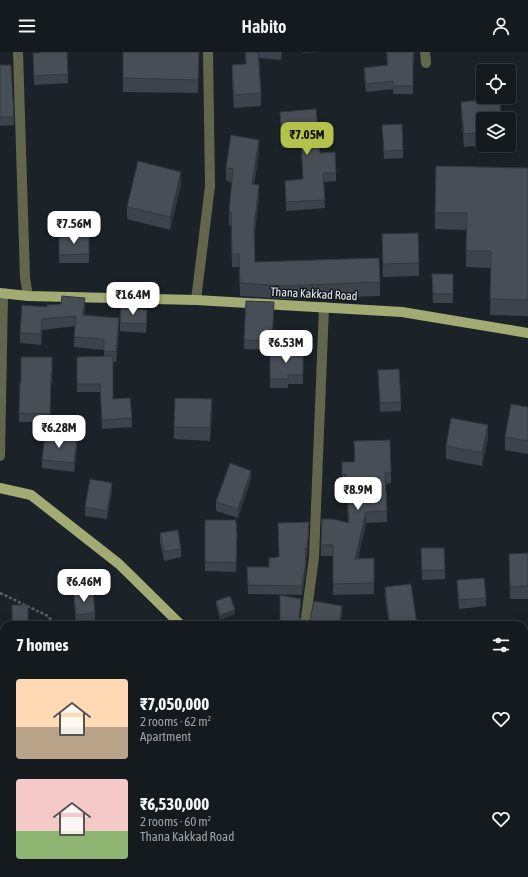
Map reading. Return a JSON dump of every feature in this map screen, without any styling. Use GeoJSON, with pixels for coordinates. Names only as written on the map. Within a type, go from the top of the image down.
{"type":"FeatureCollection","features":[{"type":"Feature","properties":{"kind":"main road","name":"Thana Kakkad Road"},"geometry":{"type":"LineString","coordinates":[[1,294],[196,300],[402,312],[528,333]]}},
{"type":"Feature","properties":{"kind":"main road"},"geometry":{"type":"LineString","coordinates":[[0,488],[31,495],[119,564],[177,621]]}},
{"type":"Feature","properties":{"kind":"street"},"geometry":{"type":"LineString","coordinates":[[18,52],[24,278],[28,296]]}},
{"type":"Feature","properties":{"kind":"street"},"geometry":{"type":"LineString","coordinates":[[196,300],[210,186],[208,52]]}},
{"type":"Feature","properties":{"kind":"street"},"geometry":{"type":"LineString","coordinates":[[425,52],[426,64]]}},
{"type":"Feature","properties":{"kind":"street"},"geometry":{"type":"LineString","coordinates":[[0,456],[1,294]]}},
{"type":"Feature","properties":{"kind":"street"},"geometry":{"type":"LineString","coordinates":[[306,621],[314,557],[324,307]]}},
{"type":"Feature","properties":{"kind":"path"},"geometry":{"type":"LineString","coordinates":[[0,593],[48,616],[52,621]]}},
{"type":"Feature","properties":{"kind":"building"},"geometry":{"type":"Polygon","coordinates":[[[67,52],[68,74],[34,76],[33,53],[67,52]]]}},
{"type":"Feature","properties":{"kind":"building"},"geometry":{"type":"Polygon","coordinates":[[[123,52],[199,52],[198,80],[123,78],[123,52]]]}},
{"type":"Feature","properties":{"kind":"building"},"geometry":{"type":"Polygon","coordinates":[[[246,52],[258,52],[261,93],[234,95],[232,65],[246,64],[246,52]]]}},
{"type":"Feature","properties":{"kind":"building"},"geometry":{"type":"Polygon","coordinates":[[[387,52],[414,52],[413,86],[393,86],[393,81],[366,84],[364,68],[388,65],[387,52]]]}},
{"type":"Feature","properties":{"kind":"building"},"geometry":{"type":"Polygon","coordinates":[[[0,65],[11,65],[14,117],[0,117],[0,65]]]}},
{"type":"Feature","properties":{"kind":"building"},"geometry":{"type":"Polygon","coordinates":[[[476,100],[476,104],[500,104],[501,112],[476,112],[476,133],[464,134],[461,102],[476,100]]]}},
{"type":"Feature","properties":{"kind":"building"},"geometry":{"type":"Polygon","coordinates":[[[316,109],[320,153],[335,152],[336,173],[323,173],[325,200],[286,202],[285,181],[303,179],[301,138],[282,139],[280,112],[316,109]]]}},
{"type":"Feature","properties":{"kind":"building"},"geometry":{"type":"Polygon","coordinates":[[[402,124],[403,150],[384,151],[382,125],[402,124]]]}},
{"type":"Feature","properties":{"kind":"building"},"geometry":{"type":"Polygon","coordinates":[[[231,135],[259,140],[252,184],[259,185],[254,227],[255,262],[379,258],[380,282],[286,286],[240,283],[239,254],[232,254],[231,212],[229,212],[233,169],[226,168],[231,135]]]}},
{"type":"Feature","properties":{"kind":"building"},"geometry":{"type":"Polygon","coordinates":[[[138,161],[181,172],[170,217],[127,207],[138,161]]]}},
{"type":"Feature","properties":{"kind":"building"},"geometry":{"type":"Polygon","coordinates":[[[436,166],[528,168],[528,300],[490,299],[491,251],[466,251],[467,213],[435,213],[436,166]]]}},
{"type":"Feature","properties":{"kind":"building"},"geometry":{"type":"Polygon","coordinates":[[[418,233],[419,263],[383,264],[382,234],[418,233]]]}},
{"type":"Feature","properties":{"kind":"building"},"geometry":{"type":"Polygon","coordinates":[[[89,235],[89,254],[59,255],[59,236],[89,235]]]}},
{"type":"Feature","properties":{"kind":"building"},"geometry":{"type":"Polygon","coordinates":[[[432,274],[453,274],[453,294],[433,294],[432,274]]]}},
{"type":"Feature","properties":{"kind":"building"},"geometry":{"type":"Polygon","coordinates":[[[62,296],[85,298],[83,315],[119,318],[116,352],[104,351],[104,339],[74,337],[76,316],[42,319],[41,334],[20,333],[22,305],[47,307],[47,305],[61,304],[62,296]]]}},
{"type":"Feature","properties":{"kind":"building"},"geometry":{"type":"Polygon","coordinates":[[[246,301],[274,302],[272,341],[244,340],[246,301]]]}},
{"type":"Feature","properties":{"kind":"building"},"geometry":{"type":"Polygon","coordinates":[[[121,308],[147,310],[146,324],[120,323],[121,308]]]}},
{"type":"Feature","properties":{"kind":"building"},"geometry":{"type":"Polygon","coordinates":[[[270,350],[303,350],[303,375],[288,375],[288,379],[270,379],[270,350]]]}},
{"type":"Feature","properties":{"kind":"building"},"geometry":{"type":"Polygon","coordinates":[[[113,356],[113,399],[130,398],[132,418],[102,420],[100,384],[77,384],[77,357],[113,356]]]}},
{"type":"Feature","properties":{"kind":"building"},"geometry":{"type":"Polygon","coordinates":[[[21,357],[52,357],[50,414],[19,413],[21,357]]]}},
{"type":"Feature","properties":{"kind":"building"},"geometry":{"type":"Polygon","coordinates":[[[399,369],[401,402],[380,403],[378,370],[399,369]]]}},
{"type":"Feature","properties":{"kind":"building"},"geometry":{"type":"Polygon","coordinates":[[[175,398],[212,399],[210,428],[174,427],[175,398]]]}},
{"type":"Feature","properties":{"kind":"building"},"geometry":{"type":"Polygon","coordinates":[[[511,404],[528,407],[528,441],[505,437],[511,404]]]}},
{"type":"Feature","properties":{"kind":"building"},"geometry":{"type":"Polygon","coordinates":[[[451,418],[488,425],[482,453],[446,446],[451,418]]]}},
{"type":"Feature","properties":{"kind":"building"},"geometry":{"type":"Polygon","coordinates":[[[45,435],[77,439],[74,463],[42,460],[45,435]]]}},
{"type":"Feature","properties":{"kind":"building"},"geometry":{"type":"Polygon","coordinates":[[[390,440],[391,472],[385,473],[387,511],[366,512],[355,559],[374,558],[374,583],[333,584],[333,545],[321,545],[322,519],[333,519],[349,523],[346,474],[342,475],[342,462],[355,462],[354,441],[390,440]]]}},
{"type":"Feature","properties":{"kind":"building"},"geometry":{"type":"Polygon","coordinates":[[[230,463],[251,471],[238,509],[216,502],[230,463]]]}},
{"type":"Feature","properties":{"kind":"building"},"geometry":{"type":"Polygon","coordinates":[[[90,479],[112,483],[107,511],[85,507],[90,479]]]}},
{"type":"Feature","properties":{"kind":"building"},"geometry":{"type":"Polygon","coordinates":[[[205,520],[236,520],[236,563],[205,562],[205,520]]]}},
{"type":"Feature","properties":{"kind":"building"},"geometry":{"type":"Polygon","coordinates":[[[309,522],[307,548],[305,548],[306,562],[302,586],[248,585],[247,567],[269,567],[269,558],[279,557],[278,523],[309,522]]]}},
{"type":"Feature","properties":{"kind":"building"},"geometry":{"type":"Polygon","coordinates":[[[178,530],[181,549],[164,552],[160,533],[178,530]]]}},
{"type":"Feature","properties":{"kind":"building"},"geometry":{"type":"Polygon","coordinates":[[[421,548],[444,548],[445,570],[422,571],[421,548]]]}},
{"type":"Feature","properties":{"kind":"building"},"geometry":{"type":"Polygon","coordinates":[[[528,553],[528,586],[510,587],[509,554],[528,553]]]}},
{"type":"Feature","properties":{"kind":"building"},"geometry":{"type":"Polygon","coordinates":[[[484,578],[486,598],[459,600],[457,580],[484,578]]]}},
{"type":"Feature","properties":{"kind":"building"},"geometry":{"type":"Polygon","coordinates":[[[411,584],[416,621],[389,621],[385,587],[411,584]]]}},
{"type":"Feature","properties":{"kind":"building"},"geometry":{"type":"Polygon","coordinates":[[[93,591],[95,613],[76,615],[74,593],[93,591]]]}},
{"type":"Feature","properties":{"kind":"building"},"geometry":{"type":"Polygon","coordinates":[[[280,595],[301,599],[299,616],[301,621],[280,621],[280,595]]]}},
{"type":"Feature","properties":{"kind":"building"},"geometry":{"type":"Polygon","coordinates":[[[230,596],[235,610],[220,615],[216,601],[230,596]]]}},
{"type":"Feature","properties":{"kind":"building"},"geometry":{"type":"Polygon","coordinates":[[[314,601],[342,606],[340,621],[308,621],[314,601]]]}},
{"type":"Feature","properties":{"kind":"building"},"geometry":{"type":"Polygon","coordinates":[[[12,605],[28,605],[28,621],[12,621],[12,605]]]}}]}
